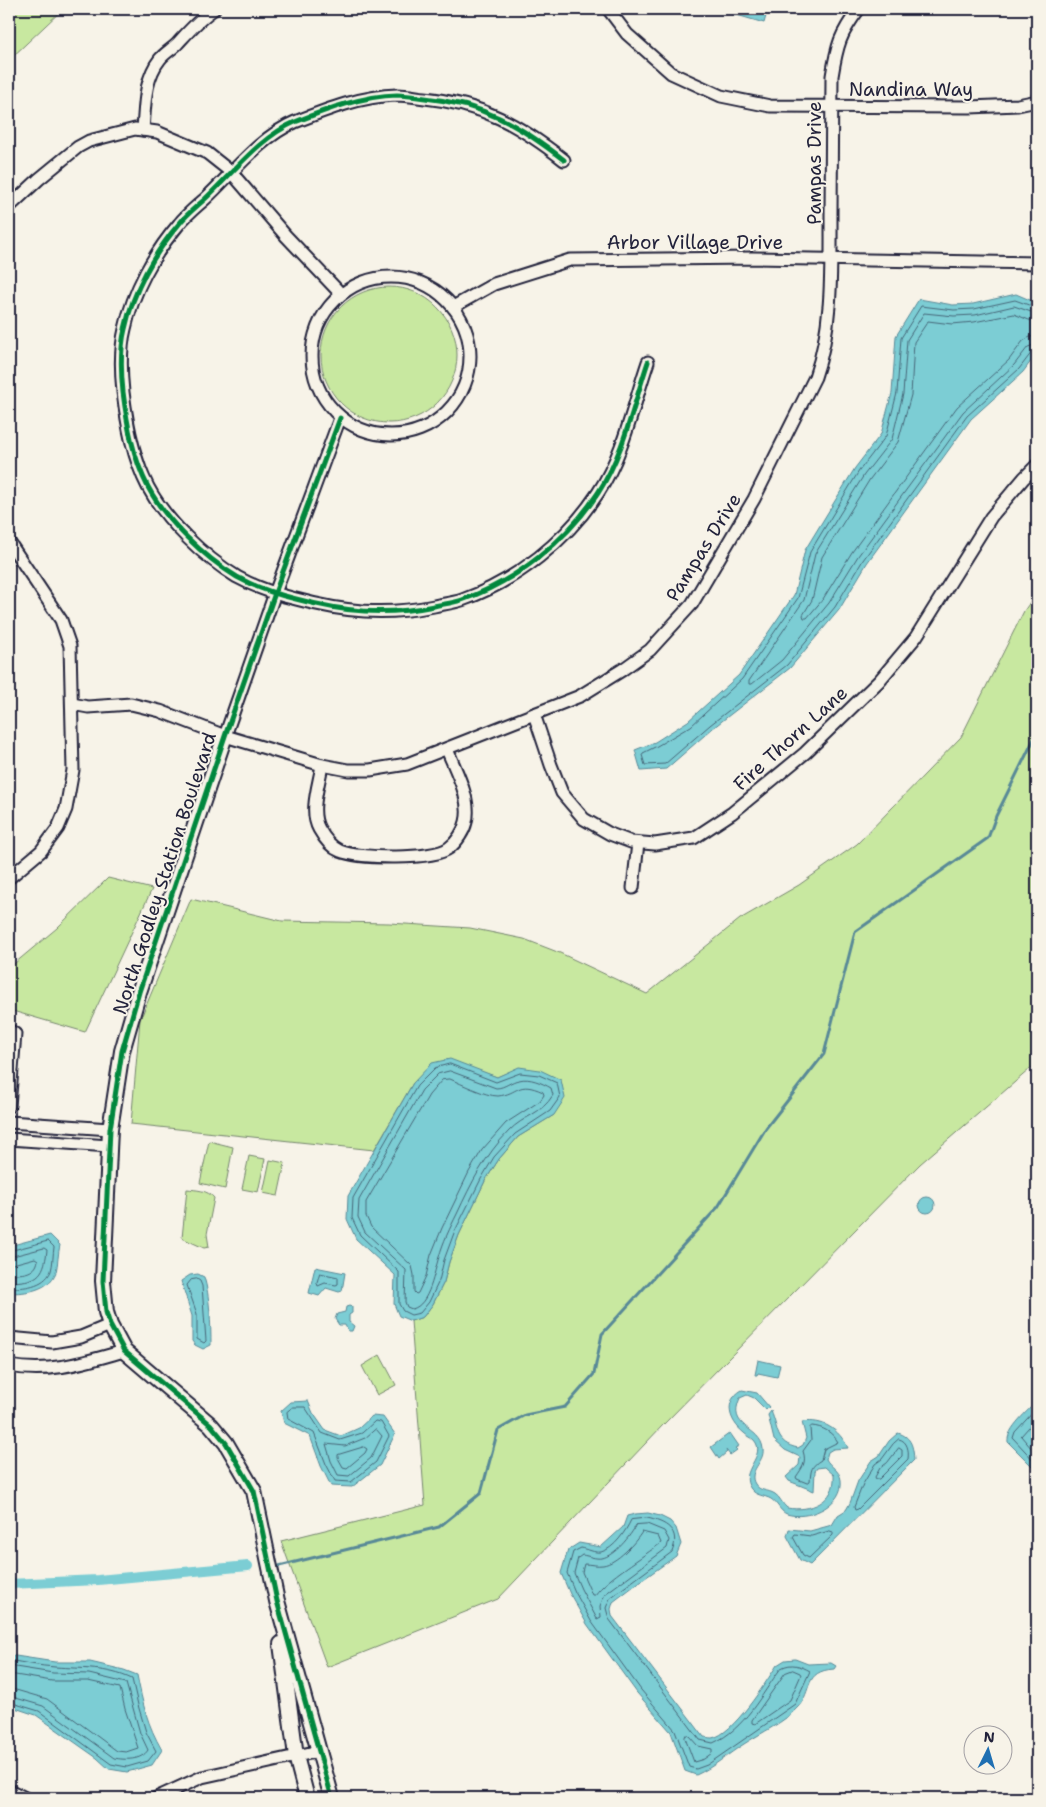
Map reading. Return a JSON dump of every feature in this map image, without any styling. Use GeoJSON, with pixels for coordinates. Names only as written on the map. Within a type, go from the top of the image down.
{"type":"FeatureCollection","features":[{"type":"Feature","properties":{"kind":"street"},"geometry":{"type":"LineString","coordinates":[[144,130],[145,98],[151,74],[160,59],[206,14],[214,9]]}},
{"type":"Feature","properties":{"kind":"street","name":"Nandina Way"},"geometry":{"type":"LineString","coordinates":[[608,9],[627,34],[671,74],[716,95],[770,106],[970,107],[1018,105],[1037,101]]}},
{"type":"Feature","properties":{"kind":"street","name":"Pampas Drive"},"geometry":{"type":"LineString","coordinates":[[72,704],[88,707],[131,704],[160,711],[225,736],[322,766],[348,770],[378,769],[408,764],[580,696],[650,650],[692,604],[754,499],[815,377],[823,353],[831,260],[832,76],[837,46],[847,24],[859,9]]}},
{"type":"Feature","properties":{"kind":"street"},"geometry":{"type":"LineString","coordinates":[[564,160],[532,136],[483,110],[445,100],[398,95],[342,104],[287,126],[254,151],[181,221],[150,266],[138,290],[124,330],[122,380],[126,420],[136,456],[148,487],[169,517],[192,542],[236,576],[275,593],[323,607],[373,613],[412,610],[458,601],[502,582],[562,538],[599,491],[620,454],[648,362]]}},
{"type":"Feature","properties":{"kind":"street"},"geometry":{"type":"LineString","coordinates":[[9,208],[39,178],[78,147],[89,141],[135,129],[157,132],[207,153],[231,172],[286,236],[341,294]]}},
{"type":"Feature","properties":{"kind":"street","name":"Arbor Village Drive"},"geometry":{"type":"LineString","coordinates":[[453,307],[494,284],[570,260],[752,258],[1037,263]]}},
{"type":"Feature","properties":{"kind":"street"},"geometry":{"type":"LineString","coordinates":[[395,277],[418,282],[440,294],[453,307],[466,329],[470,350],[468,375],[463,390],[452,408],[434,423],[421,430],[403,435],[384,435],[365,431],[340,418],[320,392],[313,372],[311,350],[316,329],[326,310],[341,294],[355,285],[376,279],[395,277]]}},
{"type":"Feature","properties":{"kind":"street","name":"North Godley Station Boulevard"},"geometry":{"type":"LineString","coordinates":[[332,1798],[277,1601],[254,1491],[226,1443],[211,1424],[124,1351],[106,1312],[104,1281],[110,1129],[122,1051],[139,992],[225,736],[275,593],[340,418]]}},
{"type":"Feature","properties":{"kind":"street","name":"Fire Thorn Lane"},"geometry":{"type":"LineString","coordinates":[[534,714],[562,793],[584,819],[610,834],[631,842],[655,844],[694,838],[732,813],[805,753],[879,681],[902,654],[929,617],[991,516],[1037,466]]}},
{"type":"Feature","properties":{"kind":"street"},"geometry":{"type":"LineString","coordinates":[[9,542],[61,620],[70,646],[73,770],[66,808],[58,828],[40,851],[9,878]]}},
{"type":"Feature","properties":{"kind":"street"},"geometry":{"type":"LineString","coordinates":[[322,766],[315,804],[315,817],[318,828],[328,844],[339,851],[356,855],[421,856],[437,853],[449,848],[460,836],[466,821],[466,804],[447,749]]}},
{"type":"Feature","properties":{"kind":"street"},"geometry":{"type":"LineString","coordinates":[[633,888],[638,843]]}},
{"type":"Feature","properties":{"kind":"street"},"geometry":{"type":"LineString","coordinates":[[9,1030],[14,1034],[9,1106]]}},
{"type":"Feature","properties":{"kind":"street"},"geometry":{"type":"LineString","coordinates":[[9,1122],[110,1129]]}},
{"type":"Feature","properties":{"kind":"street"},"geometry":{"type":"LineString","coordinates":[[9,1139],[109,1146]]}},
{"type":"Feature","properties":{"kind":"street"},"geometry":{"type":"LineString","coordinates":[[9,1338],[52,1342],[81,1337],[110,1324]]}},
{"type":"Feature","properties":{"kind":"street"},"geometry":{"type":"LineString","coordinates":[[9,1366],[54,1369],[124,1351]]}},
{"type":"Feature","properties":{"kind":"street","name":"North Godley Station Boulevard"},"geometry":{"type":"LineString","coordinates":[[277,1601],[296,1756],[307,1798]]}},
{"type":"Feature","properties":{"kind":"street"},"geometry":{"type":"LineString","coordinates":[[156,1798],[202,1777],[318,1751]]}},
{"type":"Feature","properties":{"kind":"street"},"geometry":{"type":"LineString","coordinates":[[9,1790],[25,1798]]}},
{"type":"Feature","properties":{"kind":"green space"},"geometry":{"type":"Polygon","coordinates":[[[9,9],[63,9],[9,60],[9,9]]]}},
{"type":"Feature","properties":{"kind":"green space"},"geometry":{"type":"Polygon","coordinates":[[[389,287],[415,292],[427,298],[437,307],[446,317],[452,329],[457,355],[452,381],[446,393],[437,403],[427,412],[415,418],[389,423],[363,418],[351,412],[341,403],[332,393],[326,381],[321,355],[326,329],[332,317],[341,307],[351,298],[363,292],[389,287]]]}},
{"type":"Feature","properties":{"kind":"green space"},"geometry":{"type":"Polygon","coordinates":[[[1037,592],[1037,1063],[920,1164],[663,1425],[498,1599],[327,1667],[281,1541],[425,1505],[411,1321],[423,1317],[433,1304],[444,1282],[459,1235],[485,1181],[499,1159],[518,1137],[554,1115],[519,1068],[497,1077],[479,1071],[413,1083],[374,1150],[131,1124],[140,1020],[191,899],[282,921],[389,923],[470,928],[524,939],[560,953],[647,994],[740,919],[799,885],[857,844],[961,737],[1024,611],[1037,592]]]}},
{"type":"Feature","properties":{"kind":"green space"},"geometry":{"type":"Polygon","coordinates":[[[108,878],[152,889],[85,1032],[9,1010],[9,968],[57,928],[108,878]]]}},
{"type":"Feature","properties":{"kind":"green space"},"geometry":{"type":"Polygon","coordinates":[[[209,1141],[233,1147],[225,1189],[200,1183],[209,1141]]]}},
{"type":"Feature","properties":{"kind":"green space"},"geometry":{"type":"Polygon","coordinates":[[[249,1156],[265,1159],[258,1192],[242,1189],[249,1156]]]}},
{"type":"Feature","properties":{"kind":"green space"},"geometry":{"type":"Polygon","coordinates":[[[270,1160],[285,1163],[278,1196],[263,1193],[270,1160]]]}},
{"type":"Feature","properties":{"kind":"green space"},"geometry":{"type":"Polygon","coordinates":[[[187,1189],[205,1192],[214,1198],[207,1234],[209,1247],[204,1248],[182,1238],[187,1189]]]}},
{"type":"Feature","properties":{"kind":"green space"},"geometry":{"type":"Polygon","coordinates":[[[380,1355],[396,1385],[377,1395],[362,1366],[380,1355]]]}},
{"type":"Feature","properties":{"kind":"water"},"geometry":{"type":"Polygon","coordinates":[[[720,9],[768,9],[764,23],[720,9]]]}},
{"type":"Feature","properties":{"kind":"water"},"geometry":{"type":"Polygon","coordinates":[[[1016,294],[1037,303],[1037,353],[1023,372],[971,419],[867,563],[839,610],[790,668],[713,728],[666,769],[641,771],[635,750],[655,742],[688,721],[739,675],[794,595],[805,550],[855,468],[881,434],[892,393],[896,336],[919,299],[953,305],[973,304],[1016,294]]]}},
{"type":"Feature","properties":{"kind":"water"},"geometry":{"type":"Polygon","coordinates":[[[450,1059],[497,1077],[519,1067],[540,1070],[561,1080],[565,1098],[554,1115],[518,1137],[499,1159],[485,1181],[459,1235],[444,1282],[433,1304],[423,1317],[411,1321],[399,1316],[394,1304],[395,1275],[356,1239],[347,1219],[348,1196],[413,1083],[432,1063],[450,1059]]]}},
{"type":"Feature","properties":{"kind":"water"},"geometry":{"type":"Polygon","coordinates":[[[927,1197],[935,1205],[927,1213],[919,1205],[927,1197]]]}},
{"type":"Feature","properties":{"kind":"water"},"geometry":{"type":"Polygon","coordinates":[[[50,1235],[60,1245],[56,1272],[53,1278],[36,1290],[9,1293],[9,1246],[50,1235]]]}},
{"type":"Feature","properties":{"kind":"water"},"geometry":{"type":"Polygon","coordinates":[[[315,1267],[345,1273],[342,1291],[339,1292],[326,1288],[319,1296],[309,1293],[315,1267]]]}},
{"type":"Feature","properties":{"kind":"water"},"geometry":{"type":"Polygon","coordinates":[[[198,1274],[204,1277],[208,1293],[210,1320],[211,1345],[203,1349],[192,1341],[192,1316],[181,1281],[190,1275],[198,1274]]]}},
{"type":"Feature","properties":{"kind":"water"},"geometry":{"type":"Polygon","coordinates":[[[346,1307],[352,1307],[349,1322],[354,1326],[352,1331],[348,1331],[345,1325],[339,1325],[335,1319],[337,1314],[345,1312],[346,1307]]]}},
{"type":"Feature","properties":{"kind":"water"},"geometry":{"type":"Polygon","coordinates":[[[758,1360],[780,1365],[777,1377],[758,1373],[755,1375],[758,1360]]]}},
{"type":"Feature","properties":{"kind":"water"},"geometry":{"type":"Polygon","coordinates":[[[742,1390],[757,1393],[769,1407],[766,1410],[754,1398],[747,1395],[740,1398],[737,1408],[737,1416],[741,1422],[761,1441],[763,1454],[753,1475],[757,1487],[775,1494],[787,1508],[796,1509],[820,1503],[831,1492],[833,1484],[834,1475],[825,1467],[817,1468],[815,1471],[814,1491],[789,1481],[786,1477],[799,1465],[800,1457],[785,1450],[774,1440],[768,1415],[771,1411],[781,1439],[791,1446],[798,1448],[803,1445],[806,1438],[802,1422],[810,1421],[829,1427],[844,1441],[848,1448],[833,1449],[828,1452],[826,1459],[839,1474],[841,1480],[841,1489],[832,1503],[808,1515],[791,1515],[784,1513],[771,1499],[751,1489],[748,1476],[749,1470],[756,1458],[757,1446],[754,1440],[745,1434],[735,1423],[730,1411],[732,1400],[742,1390]]]}},
{"type":"Feature","properties":{"kind":"water"},"geometry":{"type":"Polygon","coordinates":[[[308,1401],[313,1413],[325,1430],[341,1436],[359,1428],[372,1416],[383,1417],[395,1434],[380,1465],[352,1487],[331,1486],[310,1436],[284,1423],[281,1411],[291,1402],[308,1401]]]}},
{"type":"Feature","properties":{"kind":"water"},"geometry":{"type":"Polygon","coordinates":[[[1037,1401],[1037,1471],[1008,1442],[1008,1437],[1014,1426],[1037,1401]]]}},
{"type":"Feature","properties":{"kind":"water"},"geometry":{"type":"Polygon","coordinates":[[[730,1433],[739,1446],[730,1455],[726,1450],[727,1452],[719,1459],[711,1447],[730,1433]]]}},
{"type":"Feature","properties":{"kind":"water"},"geometry":{"type":"Polygon","coordinates":[[[898,1433],[909,1440],[914,1460],[810,1565],[800,1560],[787,1536],[789,1529],[810,1531],[832,1525],[838,1515],[846,1510],[858,1481],[871,1461],[879,1456],[889,1441],[898,1433]]]}},
{"type":"Feature","properties":{"kind":"water"},"geometry":{"type":"Polygon","coordinates":[[[648,1513],[670,1521],[676,1528],[681,1544],[676,1556],[613,1602],[612,1616],[704,1737],[712,1738],[729,1728],[748,1707],[777,1665],[785,1660],[795,1659],[808,1664],[831,1663],[836,1666],[834,1669],[817,1674],[813,1678],[803,1701],[786,1718],[696,1775],[685,1771],[671,1732],[637,1693],[587,1624],[570,1594],[561,1573],[568,1550],[579,1543],[601,1547],[623,1527],[627,1516],[648,1513]]]}},
{"type":"Feature","properties":{"kind":"water"},"geometry":{"type":"Polygon","coordinates":[[[9,1655],[55,1662],[90,1662],[137,1675],[146,1714],[162,1750],[152,1765],[127,1772],[109,1769],[97,1758],[36,1715],[9,1706],[9,1655]]]}},
{"type":"Feature","properties":{"kind":"waterway"},"geometry":{"type":"LineString","coordinates":[[279,1566],[439,1527],[481,1493],[498,1430],[525,1415],[565,1407],[594,1374],[602,1334],[718,1207],[766,1128],[824,1054],[855,932],[988,838],[996,816],[1035,737],[1037,724]]}},
{"type":"Feature","properties":{"kind":"waterway"},"geometry":{"type":"LineString","coordinates":[[9,1584],[98,1580],[248,1566]]}},
{"type":"Feature","properties":{"kind":"cycle path"},"geometry":{"type":"LineString","coordinates":[[564,160],[531,136],[483,111],[446,101],[404,95],[371,98],[320,112],[282,129],[258,146],[188,214],[170,235],[153,260],[133,301],[123,337],[122,377],[129,428],[143,476],[165,513],[199,549],[224,569],[258,587],[280,595],[348,610],[399,611],[455,602],[482,592],[521,570],[556,542],[586,510],[615,462],[648,362]]}},
{"type":"Feature","properties":{"kind":"cycle path"},"geometry":{"type":"LineString","coordinates":[[332,1798],[277,1601],[254,1491],[226,1443],[211,1425],[124,1351],[110,1325],[106,1312],[103,1281],[110,1129],[122,1051],[139,992],[225,736],[275,593],[340,418]]}}]}
